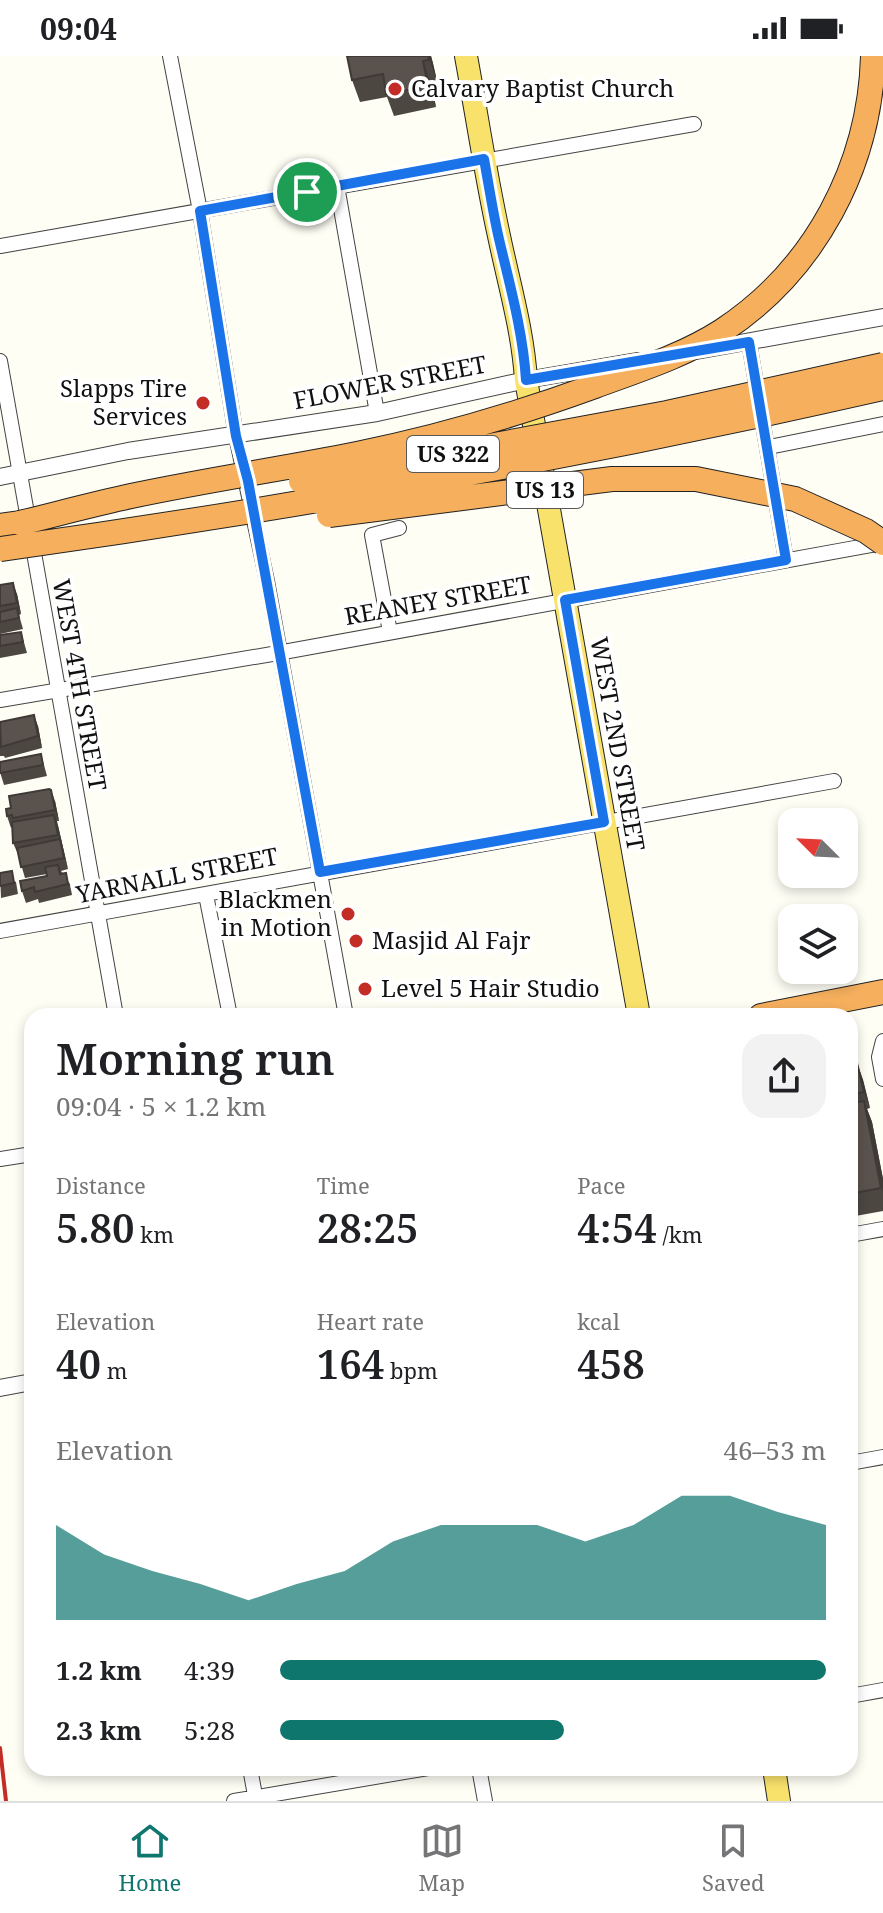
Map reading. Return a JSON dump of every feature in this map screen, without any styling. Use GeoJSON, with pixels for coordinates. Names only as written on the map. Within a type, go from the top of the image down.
{"type":"FeatureCollection","features":[{"type":"Feature","properties":{"kind":"highway"},"geometry":{"type":"LineString","coordinates":[[10,525],[132,496],[360,454],[454,431],[563,398],[682,354],[723,331],[749,311],[794,267],[816,238],[852,171],[872,85],[873,56]]}},
{"type":"Feature","properties":{"kind":"highway","name":"US 322"},"geometry":{"type":"LineString","coordinates":[[10,525],[212,496],[442,456],[667,413],[883,365]]}},
{"type":"Feature","properties":{"kind":"highway","name":"US 322"},"geometry":{"type":"LineString","coordinates":[[0,549],[426,482],[619,445],[883,388]]}},
{"type":"Feature","properties":{"kind":"highway"},"geometry":{"type":"LineString","coordinates":[[104,534],[215,531],[597,481],[654,477],[696,479],[795,499],[866,531],[883,543]]}},
{"type":"Feature","properties":{"kind":"highway"},"geometry":{"type":"LineString","coordinates":[[810,1008],[883,992]]}},
{"type":"Feature","properties":{"kind":"main road","name":"WEST 2ND STREET"},"geometry":{"type":"LineString","coordinates":[[466,56],[513,295],[638,1008]]}},
{"type":"Feature","properties":{"kind":"main road"},"geometry":{"type":"LineString","coordinates":[[775,1776],[779,1801]]}},
{"type":"Feature","properties":{"kind":"street"},"geometry":{"type":"LineString","coordinates":[[170,56],[200,211],[236,436],[248,481],[345,1008]]}},
{"type":"Feature","properties":{"kind":"street"},"geometry":{"type":"LineString","coordinates":[[0,246],[694,124]]}},
{"type":"Feature","properties":{"kind":"street"},"geometry":{"type":"LineString","coordinates":[[337,186],[377,413]]}},
{"type":"Feature","properties":{"kind":"street","name":"FLOWER STREET"},"geometry":{"type":"LineString","coordinates":[[0,477],[128,451],[377,413],[526,380],[883,317]]}},
{"type":"Feature","properties":{"kind":"street"},"geometry":{"type":"LineString","coordinates":[[749,342],[786,560]]}},
{"type":"Feature","properties":{"kind":"street","name":"WEST 4TH STREET"},"geometry":{"type":"LineString","coordinates":[[0,361],[115,1008]]}},
{"type":"Feature","properties":{"kind":"street"},"geometry":{"type":"LineString","coordinates":[[769,447],[883,424]]}},
{"type":"Feature","properties":{"kind":"street"},"geometry":{"type":"LineString","coordinates":[[390,632],[372,535],[399,528]]}},
{"type":"Feature","properties":{"kind":"street","name":"REANEY STREET"},"geometry":{"type":"LineString","coordinates":[[0,700],[883,543]]}},
{"type":"Feature","properties":{"kind":"street","name":"YARNALL STREET"},"geometry":{"type":"LineString","coordinates":[[0,931],[834,781]]}},
{"type":"Feature","properties":{"kind":"street"},"geometry":{"type":"LineString","coordinates":[[206,895],[228,1008]]}},
{"type":"Feature","properties":{"kind":"street"},"geometry":{"type":"LineString","coordinates":[[883,1041],[879,1057],[883,1079]]}},
{"type":"Feature","properties":{"kind":"street"},"geometry":{"type":"LineString","coordinates":[[0,1159],[24,1155]]}},
{"type":"Feature","properties":{"kind":"street"},"geometry":{"type":"LineString","coordinates":[[858,1234],[883,1229]]}},
{"type":"Feature","properties":{"kind":"street"},"geometry":{"type":"LineString","coordinates":[[0,1388],[24,1384]]}},
{"type":"Feature","properties":{"kind":"street"},"geometry":{"type":"LineString","coordinates":[[858,1462],[883,1457]]}},
{"type":"Feature","properties":{"kind":"street"},"geometry":{"type":"LineString","coordinates":[[858,1695],[883,1690]]}},
{"type":"Feature","properties":{"kind":"street"},"geometry":{"type":"LineString","coordinates":[[251,1776],[255,1799]]}},
{"type":"Feature","properties":{"kind":"street"},"geometry":{"type":"LineString","coordinates":[[234,1801],[383,1776]]}},
{"type":"Feature","properties":{"kind":"street"},"geometry":{"type":"LineString","coordinates":[[480,1776],[485,1801]]}},
{"type":"Feature","properties":{"kind":"building"},"geometry":{"type":"Polygon","coordinates":[[[347,56],[428,56],[429,60],[423,61],[428,86],[386,94],[383,74],[352,80],[347,56]]]}},
{"type":"Feature","properties":{"kind":"building"},"geometry":{"type":"Polygon","coordinates":[[[13,583],[17,603],[0,606],[0,585],[13,583]]]}},
{"type":"Feature","properties":{"kind":"building"},"geometry":{"type":"Polygon","coordinates":[[[17,608],[19,618],[0,622],[0,612],[17,608]]]}},
{"type":"Feature","properties":{"kind":"building"},"geometry":{"type":"Polygon","coordinates":[[[21,632],[23,642],[0,646],[0,635],[21,632]]]}},
{"type":"Feature","properties":{"kind":"building"},"geometry":{"type":"Polygon","coordinates":[[[34,715],[38,736],[1,747],[0,722],[34,715]]]}},
{"type":"Feature","properties":{"kind":"building"},"geometry":{"type":"Polygon","coordinates":[[[41,754],[43,765],[0,773],[0,762],[41,754]]]}},
{"type":"Feature","properties":{"kind":"building"},"geometry":{"type":"Polygon","coordinates":[[[49,789],[55,810],[13,818],[12,815],[7,816],[6,809],[11,808],[9,796],[49,789]]]}},
{"type":"Feature","properties":{"kind":"building"},"geometry":{"type":"Polygon","coordinates":[[[54,815],[58,835],[13,843],[12,822],[54,815]]]}},
{"type":"Feature","properties":{"kind":"building"},"geometry":{"type":"Polygon","coordinates":[[[60,839],[64,858],[21,867],[17,848],[60,839]]]}},
{"type":"Feature","properties":{"kind":"building"},"geometry":{"type":"Polygon","coordinates":[[[58,865],[60,874],[66,873],[68,884],[35,892],[34,887],[22,891],[20,881],[47,876],[45,867],[58,865]]]}},
{"type":"Feature","properties":{"kind":"building"},"geometry":{"type":"Polygon","coordinates":[[[12,871],[14,883],[0,886],[0,873],[12,871]]]}},
{"type":"Feature","properties":{"kind":"building"},"geometry":{"type":"Polygon","coordinates":[[[858,1067],[864,1092],[858,1093],[858,1067]]]}},
{"type":"Feature","properties":{"kind":"building"},"geometry":{"type":"Polygon","coordinates":[[[864,1101],[881,1188],[858,1192],[858,1102],[864,1101]]]}},
{"type":"Feature","properties":{"kind":"railway"},"geometry":{"type":"LineString","coordinates":[[0,1748],[6,1801]]}},
{"type":"Feature","properties":{"kind":"place","name":"Calvary Baptist Church"},"geometry":{"type":"Point","coordinates":[395,89]}},
{"type":"Feature","properties":{"kind":"place","name":"Slapps Tire Services"},"geometry":{"type":"Point","coordinates":[203,403]}},
{"type":"Feature","properties":{"kind":"place","name":"Blackmen in Motion"},"geometry":{"type":"Point","coordinates":[348,914]}},
{"type":"Feature","properties":{"kind":"place","name":"Masjid Al Fajr"},"geometry":{"type":"Point","coordinates":[356,941]}},
{"type":"Feature","properties":{"kind":"place","name":"Level 5 Hair Studio"},"geometry":{"type":"Point","coordinates":[365,989]}},
{"type":"Feature","properties":{"kind":"route"},"geometry":{"type":"LineString","coordinates":[[484,159],[510,279],[526,380],[749,342],[786,560],[565,600],[604,822],[320,872],[248,481],[236,436],[200,211],[307,192],[484,159]]}}]}
